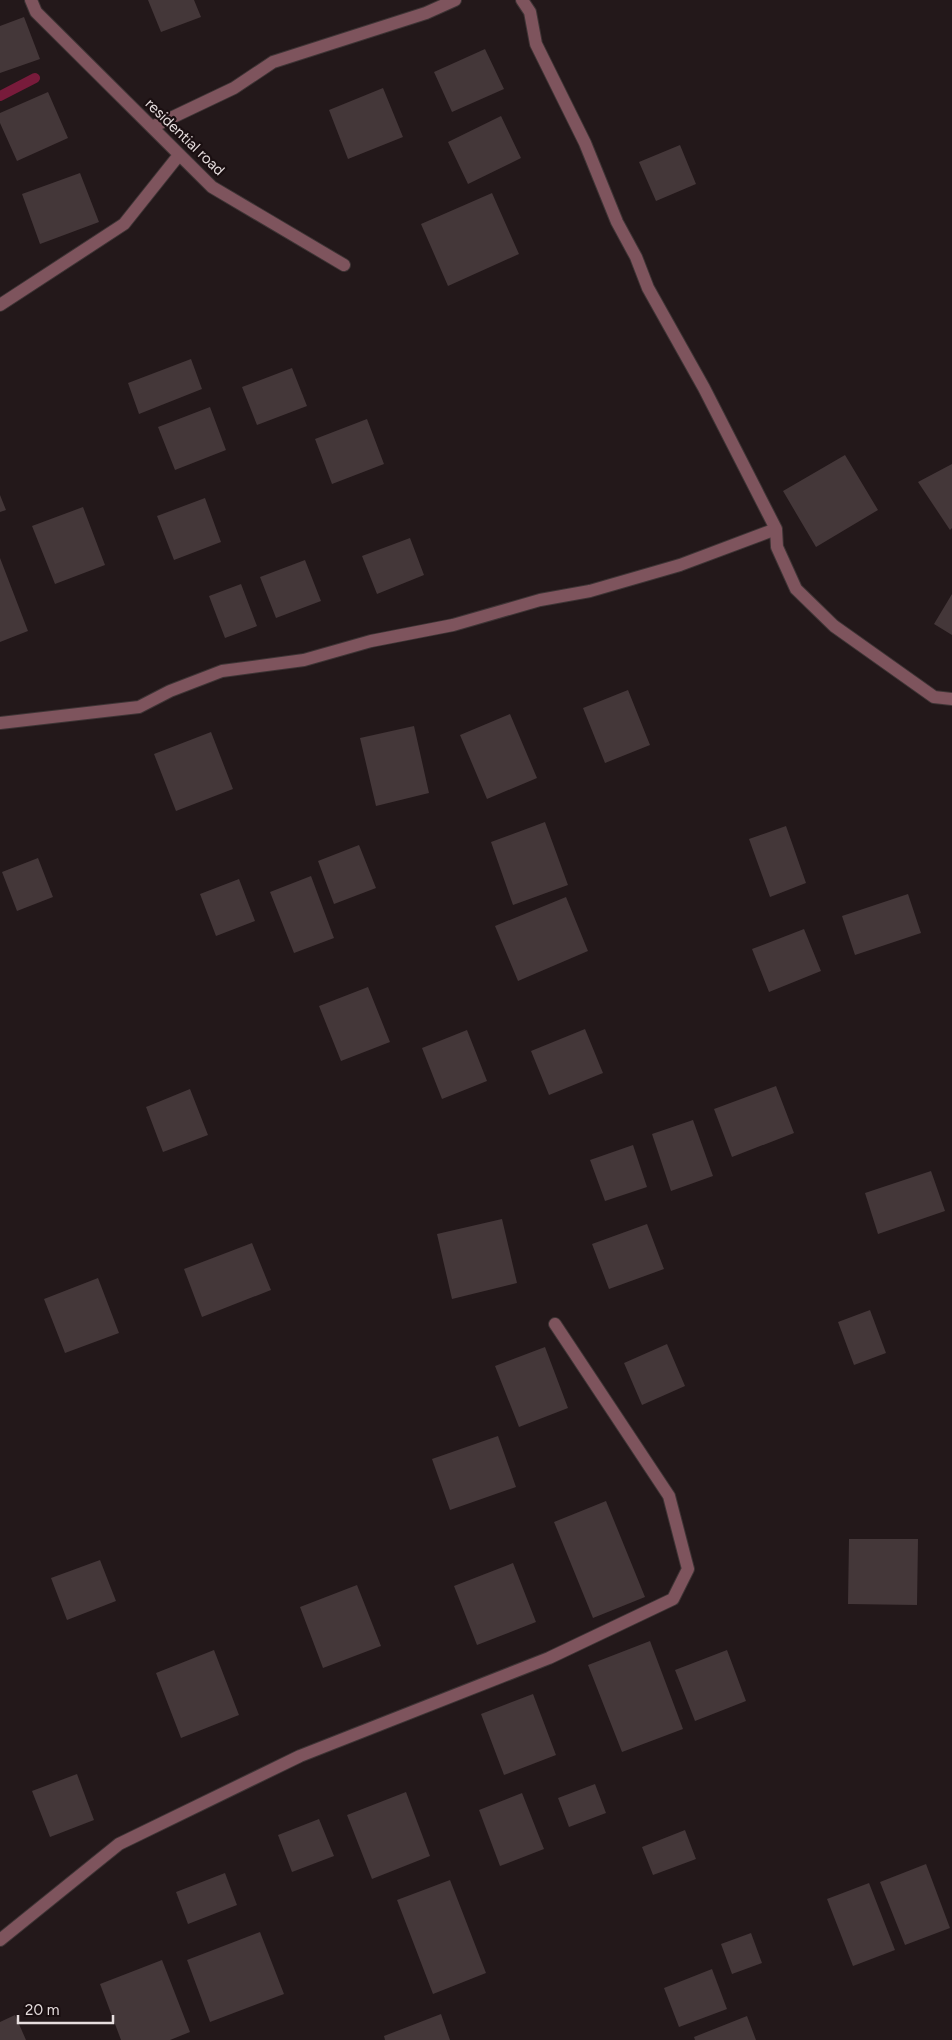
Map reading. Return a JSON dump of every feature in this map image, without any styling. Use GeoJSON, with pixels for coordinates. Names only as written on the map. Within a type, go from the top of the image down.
{"type":"FeatureCollection","features":[{"type":"Feature","properties":{"kind":"street","name":"residential road"},"geometry":{"type":"LineString","coordinates":[[31,0],[36,12],[212,187],[344,265]]}},
{"type":"Feature","properties":{"kind":"street"},"geometry":{"type":"LineString","coordinates":[[152,127],[234,88],[272,62],[426,13],[455,0]]}},
{"type":"Feature","properties":{"kind":"street"},"geometry":{"type":"LineString","coordinates":[[522,0],[530,12],[536,44],[585,144],[617,222],[636,258],[648,288],[704,388],[776,529],[777,547],[796,588],[834,626],[934,697],[952,700]]}},
{"type":"Feature","properties":{"kind":"street"},"geometry":{"type":"LineString","coordinates":[[0,305],[124,224],[180,155]]}},
{"type":"Feature","properties":{"kind":"street"},"geometry":{"type":"LineString","coordinates":[[0,723],[139,707],[170,691],[222,670],[304,660],[371,641],[452,626],[540,600],[590,591],[680,565],[776,529]]}},
{"type":"Feature","properties":{"kind":"street"},"geometry":{"type":"LineString","coordinates":[[0,1940],[119,1844],[300,1756],[549,1658],[673,1599],[688,1569],[669,1496],[555,1324]]}},
{"type":"Feature","properties":{"kind":"building"},"geometry":{"type":"Polygon","coordinates":[[[148,0],[194,0],[201,17],[161,32],[148,0]]]}},
{"type":"Feature","properties":{"kind":"building"},"geometry":{"type":"Polygon","coordinates":[[[24,17],[40,59],[0,73],[0,26],[24,17]]]}},
{"type":"Feature","properties":{"kind":"building"},"geometry":{"type":"Polygon","coordinates":[[[485,49],[504,89],[452,112],[434,72],[485,49]]]}},
{"type":"Feature","properties":{"kind":"building"},"geometry":{"type":"Polygon","coordinates":[[[383,88],[403,137],[348,159],[329,110],[383,88]]]}},
{"type":"Feature","properties":{"kind":"building"},"geometry":{"type":"Polygon","coordinates":[[[48,92],[68,138],[17,161],[0,123],[0,113],[48,92]]]}},
{"type":"Feature","properties":{"kind":"building"},"geometry":{"type":"Polygon","coordinates":[[[501,116],[521,158],[468,184],[448,142],[501,116]]]}},
{"type":"Feature","properties":{"kind":"building"},"geometry":{"type":"Polygon","coordinates":[[[680,145],[696,184],[656,201],[639,162],[680,145]]]}},
{"type":"Feature","properties":{"kind":"building"},"geometry":{"type":"Polygon","coordinates":[[[80,173],[99,222],[40,244],[22,194],[80,173]]]}},
{"type":"Feature","properties":{"kind":"building"},"geometry":{"type":"Polygon","coordinates":[[[492,193],[519,254],[448,286],[421,224],[492,193]]]}},
{"type":"Feature","properties":{"kind":"building"},"geometry":{"type":"Polygon","coordinates":[[[191,359],[202,389],[139,414],[128,383],[191,359]]]}},
{"type":"Feature","properties":{"kind":"building"},"geometry":{"type":"Polygon","coordinates":[[[292,368],[307,406],[257,425],[242,387],[292,368]]]}},
{"type":"Feature","properties":{"kind":"building"},"geometry":{"type":"Polygon","coordinates":[[[210,407],[226,450],[175,470],[158,427],[210,407]]]}},
{"type":"Feature","properties":{"kind":"building"},"geometry":{"type":"Polygon","coordinates":[[[367,419],[384,464],[332,484],[315,439],[367,419]]]}},
{"type":"Feature","properties":{"kind":"building"},"geometry":{"type":"Polygon","coordinates":[[[845,455],[878,510],[816,547],[783,491],[845,455]]]}},
{"type":"Feature","properties":{"kind":"building"},"geometry":{"type":"Polygon","coordinates":[[[952,464],[952,528],[950,530],[918,482],[952,464]]]}},
{"type":"Feature","properties":{"kind":"building"},"geometry":{"type":"Polygon","coordinates":[[[0,495],[6,510],[0,512],[0,495]]]}},
{"type":"Feature","properties":{"kind":"building"},"geometry":{"type":"Polygon","coordinates":[[[205,498],[221,542],[174,560],[157,516],[205,498]]]}},
{"type":"Feature","properties":{"kind":"building"},"geometry":{"type":"Polygon","coordinates":[[[83,507],[105,565],[55,584],[32,526],[83,507]]]}},
{"type":"Feature","properties":{"kind":"building"},"geometry":{"type":"Polygon","coordinates":[[[410,538],[424,575],[377,594],[362,556],[410,538]]]}},
{"type":"Feature","properties":{"kind":"building"},"geometry":{"type":"Polygon","coordinates":[[[0,558],[28,631],[0,642],[0,558]]]}},
{"type":"Feature","properties":{"kind":"building"},"geometry":{"type":"Polygon","coordinates":[[[305,560],[321,601],[276,618],[260,577],[305,560]]]}},
{"type":"Feature","properties":{"kind":"building"},"geometry":{"type":"Polygon","coordinates":[[[241,584],[257,626],[225,638],[209,596],[241,584]]]}},
{"type":"Feature","properties":{"kind":"building"},"geometry":{"type":"Polygon","coordinates":[[[952,594],[952,635],[934,624],[952,594]]]}},
{"type":"Feature","properties":{"kind":"building"},"geometry":{"type":"Polygon","coordinates":[[[628,690],[650,745],[605,763],[583,708],[628,690]]]}},
{"type":"Feature","properties":{"kind":"building"},"geometry":{"type":"Polygon","coordinates":[[[510,714],[537,778],[487,799],[460,735],[510,714]]]}},
{"type":"Feature","properties":{"kind":"building"},"geometry":{"type":"Polygon","coordinates":[[[414,726],[429,793],[376,806],[360,738],[414,726]]]}},
{"type":"Feature","properties":{"kind":"building"},"geometry":{"type":"Polygon","coordinates":[[[211,732],[233,789],[176,811],[154,754],[211,732]]]}},
{"type":"Feature","properties":{"kind":"building"},"geometry":{"type":"Polygon","coordinates":[[[545,822],[568,885],[513,905],[491,842],[545,822]]]}},
{"type":"Feature","properties":{"kind":"building"},"geometry":{"type":"Polygon","coordinates":[[[786,826],[806,883],[770,897],[749,839],[786,826]]]}},
{"type":"Feature","properties":{"kind":"building"},"geometry":{"type":"Polygon","coordinates":[[[359,845],[376,888],[334,904],[318,861],[359,845]]]}},
{"type":"Feature","properties":{"kind":"building"},"geometry":{"type":"Polygon","coordinates":[[[38,858],[53,897],[17,911],[2,872],[38,858]]]}},
{"type":"Feature","properties":{"kind":"building"},"geometry":{"type":"Polygon","coordinates":[[[311,876],[334,938],[294,953],[270,892],[311,876]]]}},
{"type":"Feature","properties":{"kind":"building"},"geometry":{"type":"Polygon","coordinates":[[[239,879],[255,921],[216,936],[200,894],[239,879]]]}},
{"type":"Feature","properties":{"kind":"building"},"geometry":{"type":"Polygon","coordinates":[[[908,894],[921,933],[855,955],[842,916],[908,894]]]}},
{"type":"Feature","properties":{"kind":"building"},"geometry":{"type":"Polygon","coordinates":[[[566,897],[588,951],[518,981],[495,926],[566,897]]]}},
{"type":"Feature","properties":{"kind":"building"},"geometry":{"type":"Polygon","coordinates":[[[804,929],[821,971],[769,992],[752,949],[804,929]]]}},
{"type":"Feature","properties":{"kind":"building"},"geometry":{"type":"Polygon","coordinates":[[[368,987],[390,1042],[341,1061],[319,1006],[368,987]]]}},
{"type":"Feature","properties":{"kind":"building"},"geometry":{"type":"Polygon","coordinates":[[[585,1029],[603,1073],[549,1095],[531,1051],[585,1029]]]}},
{"type":"Feature","properties":{"kind":"building"},"geometry":{"type":"Polygon","coordinates":[[[467,1030],[487,1081],[442,1099],[422,1048],[467,1030]]]}},
{"type":"Feature","properties":{"kind":"building"},"geometry":{"type":"Polygon","coordinates":[[[776,1086],[794,1133],[732,1157],[714,1109],[776,1086]]]}},
{"type":"Feature","properties":{"kind":"building"},"geometry":{"type":"Polygon","coordinates":[[[190,1089],[208,1135],[163,1152],[146,1107],[190,1089]]]}},
{"type":"Feature","properties":{"kind":"building"},"geometry":{"type":"Polygon","coordinates":[[[693,1120],[713,1176],[671,1191],[652,1134],[693,1120]]]}},
{"type":"Feature","properties":{"kind":"building"},"geometry":{"type":"Polygon","coordinates":[[[633,1145],[647,1187],[605,1201],[590,1160],[633,1145]]]}},
{"type":"Feature","properties":{"kind":"building"},"geometry":{"type":"Polygon","coordinates":[[[931,1171],[945,1211],[878,1234],[865,1193],[931,1171]]]}},
{"type":"Feature","properties":{"kind":"building"},"geometry":{"type":"Polygon","coordinates":[[[502,1219],[517,1283],[452,1299],[437,1234],[502,1219]]]}},
{"type":"Feature","properties":{"kind":"building"},"geometry":{"type":"Polygon","coordinates":[[[647,1224],[664,1269],[609,1289],[592,1244],[647,1224]]]}},
{"type":"Feature","properties":{"kind":"building"},"geometry":{"type":"Polygon","coordinates":[[[252,1243],[271,1290],[202,1317],[184,1269],[252,1243]]]}},
{"type":"Feature","properties":{"kind":"building"},"geometry":{"type":"Polygon","coordinates":[[[98,1278],[119,1333],[65,1353],[44,1299],[98,1278]]]}},
{"type":"Feature","properties":{"kind":"building"},"geometry":{"type":"Polygon","coordinates":[[[870,1310],[886,1353],[854,1365],[838,1322],[870,1310]]]}},
{"type":"Feature","properties":{"kind":"building"},"geometry":{"type":"Polygon","coordinates":[[[667,1344],[685,1386],[642,1405],[624,1363],[667,1344]]]}},
{"type":"Feature","properties":{"kind":"building"},"geometry":{"type":"Polygon","coordinates":[[[545,1347],[568,1408],[519,1427],[495,1366],[545,1347]]]}},
{"type":"Feature","properties":{"kind":"building"},"geometry":{"type":"Polygon","coordinates":[[[498,1436],[516,1487],[450,1510],[432,1459],[498,1436]]]}},
{"type":"Feature","properties":{"kind":"building"},"geometry":{"type":"Polygon","coordinates":[[[606,1501],[645,1597],[593,1618],[554,1522],[606,1501]]]}},
{"type":"Feature","properties":{"kind":"building"},"geometry":{"type":"Polygon","coordinates":[[[849,1539],[918,1539],[917,1605],[848,1604],[849,1539]]]}},
{"type":"Feature","properties":{"kind":"building"},"geometry":{"type":"Polygon","coordinates":[[[100,1560],[116,1601],[67,1620],[51,1578],[100,1560]]]}},
{"type":"Feature","properties":{"kind":"building"},"geometry":{"type":"Polygon","coordinates":[[[513,1563],[536,1622],[477,1645],[454,1586],[513,1563]]]}},
{"type":"Feature","properties":{"kind":"building"},"geometry":{"type":"Polygon","coordinates":[[[357,1585],[381,1646],[323,1668],[300,1607],[357,1585]]]}},
{"type":"Feature","properties":{"kind":"building"},"geometry":{"type":"Polygon","coordinates":[[[650,1641],[683,1729],[622,1752],[588,1665],[650,1641]]]}},
{"type":"Feature","properties":{"kind":"building"},"geometry":{"type":"Polygon","coordinates":[[[214,1650],[239,1715],[181,1738],[156,1673],[214,1650]]]}},
{"type":"Feature","properties":{"kind":"building"},"geometry":{"type":"Polygon","coordinates":[[[727,1650],[746,1701],[695,1721],[675,1670],[727,1650]]]}},
{"type":"Feature","properties":{"kind":"building"},"geometry":{"type":"Polygon","coordinates":[[[533,1694],[556,1755],[504,1775],[481,1714],[533,1694]]]}},
{"type":"Feature","properties":{"kind":"building"},"geometry":{"type":"Polygon","coordinates":[[[77,1774],[94,1820],[50,1837],[32,1791],[77,1774]]]}},
{"type":"Feature","properties":{"kind":"building"},"geometry":{"type":"Polygon","coordinates":[[[595,1784],[606,1813],[569,1827],[558,1798],[595,1784]]]}},
{"type":"Feature","properties":{"kind":"building"},"geometry":{"type":"Polygon","coordinates":[[[406,1792],[430,1856],[372,1879],[347,1815],[406,1792]]]}},
{"type":"Feature","properties":{"kind":"building"},"geometry":{"type":"Polygon","coordinates":[[[522,1793],[544,1849],[500,1866],[479,1810],[522,1793]]]}},
{"type":"Feature","properties":{"kind":"building"},"geometry":{"type":"Polygon","coordinates":[[[319,1819],[334,1856],[292,1872],[278,1835],[319,1819]]]}},
{"type":"Feature","properties":{"kind":"building"},"geometry":{"type":"Polygon","coordinates":[[[685,1830],[696,1859],[653,1875],[642,1847],[685,1830]]]}},
{"type":"Feature","properties":{"kind":"building"},"geometry":{"type":"Polygon","coordinates":[[[926,1864],[950,1928],[905,1945],[880,1882],[926,1864]]]}},
{"type":"Feature","properties":{"kind":"building"},"geometry":{"type":"Polygon","coordinates":[[[225,1873],[237,1905],[188,1924],[176,1892],[225,1873]]]}},
{"type":"Feature","properties":{"kind":"building"},"geometry":{"type":"Polygon","coordinates":[[[450,1880],[486,1973],[433,1994],[397,1900],[450,1880]]]}},
{"type":"Feature","properties":{"kind":"building"},"geometry":{"type":"Polygon","coordinates":[[[869,1883],[895,1950],[853,1966],[827,1899],[869,1883]]]}},
{"type":"Feature","properties":{"kind":"building"},"geometry":{"type":"Polygon","coordinates":[[[260,1932],[284,1994],[210,2022],[187,1960],[260,1932]]]}},
{"type":"Feature","properties":{"kind":"building"},"geometry":{"type":"Polygon","coordinates":[[[751,1933],[762,1963],[732,1974],[721,1944],[751,1933]]]}},
{"type":"Feature","properties":{"kind":"building"},"geometry":{"type":"Polygon","coordinates":[[[162,1960],[190,2032],[170,2040],[121,2040],[100,1984],[162,1960]]]}},
{"type":"Feature","properties":{"kind":"building"},"geometry":{"type":"Polygon","coordinates":[[[712,1969],[727,2009],[679,2027],[664,1988],[712,1969]]]}},
{"type":"Feature","properties":{"kind":"building"},"geometry":{"type":"Polygon","coordinates":[[[441,2014],[450,2040],[385,2040],[384,2036],[441,2014]]]}},
{"type":"Feature","properties":{"kind":"building"},"geometry":{"type":"Polygon","coordinates":[[[15,2015],[26,2040],[0,2040],[0,2022],[15,2015]]]}},
{"type":"Feature","properties":{"kind":"building"},"geometry":{"type":"Polygon","coordinates":[[[747,2016],[756,2040],[695,2040],[694,2037],[747,2016]]]}},
{"type":"Feature","properties":{"kind":"waterway"},"geometry":{"type":"LineString","coordinates":[[0,96],[35,78]]}}]}
